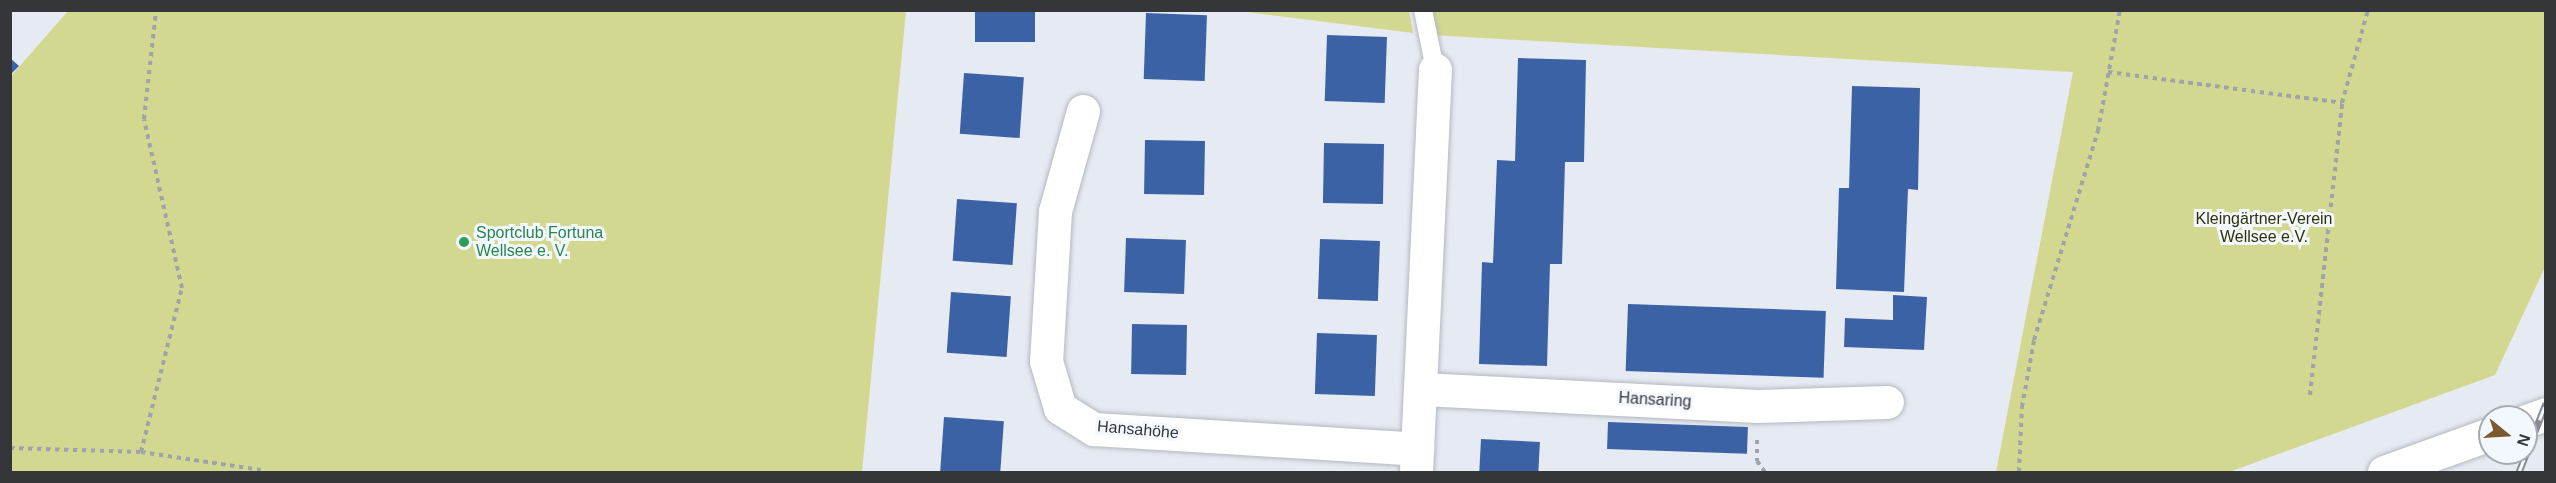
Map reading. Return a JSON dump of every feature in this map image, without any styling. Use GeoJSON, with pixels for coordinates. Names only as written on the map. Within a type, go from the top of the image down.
{"type":"FeatureCollection","features":[{"type":"Feature","properties":{"kind":"street"},"geometry":{"type":"LineString","coordinates":[[1416,460],[1422,389],[1435,69]]}},
{"type":"Feature","properties":{"kind":"street","name":"Hansahöhe"},"geometry":{"type":"LineString","coordinates":[[1083,111],[1054,211],[1046,361],[1060,408],[1094,429],[1416,460]]}},
{"type":"Feature","properties":{"kind":"street","name":"Hansaring"},"geometry":{"type":"LineString","coordinates":[[1422,389],[1758,406],[1887,402]]}},
{"type":"Feature","properties":{"kind":"street"},"geometry":{"type":"LineString","coordinates":[[2384,472],[2478,438]]}},
{"type":"Feature","properties":{"kind":"lane"},"geometry":{"type":"LineString","coordinates":[[1423,10],[1435,69]]}},
{"type":"Feature","properties":{"kind":"path"},"geometry":{"type":"LineString","coordinates":[[141,452],[182,288],[144,119],[155,13],[151,10]]}},
{"type":"Feature","properties":{"kind":"path"},"geometry":{"type":"LineString","coordinates":[[2019,472],[2022,406],[2034,339],[2098,131],[2120,10]]}},
{"type":"Feature","properties":{"kind":"path"},"geometry":{"type":"LineString","coordinates":[[2310,395],[2342,103],[2368,10]]}},
{"type":"Feature","properties":{"kind":"path"},"geometry":{"type":"LineString","coordinates":[[2108,72],[2342,103]]}},
{"type":"Feature","properties":{"kind":"path"},"geometry":{"type":"LineString","coordinates":[[10,448],[141,452],[261,470]]}},
{"type":"Feature","properties":{"kind":"green space"},"geometry":{"type":"Polygon","coordinates":[[[68,11],[906,11],[862,472],[11,472],[11,76],[68,11]]]}},
{"type":"Feature","properties":{"kind":"green space"},"geometry":{"type":"Polygon","coordinates":[[[1239,11],[1409,11],[1413,33],[1239,11]]]}},
{"type":"Feature","properties":{"kind":"green space","name":"Kleingärtner-Verein Wellsee e.V."},"geometry":{"type":"Polygon","coordinates":[[[1428,11],[2545,11],[2545,267],[2495,375],[2229,472],[1996,472],[2073,72],[1432,35],[1428,11]]]}},
{"type":"Feature","properties":{"kind":"building"},"geometry":{"type":"Polygon","coordinates":[[[975,10],[1035,10],[1035,42],[975,42],[975,10]]]}},
{"type":"Feature","properties":{"kind":"building"},"geometry":{"type":"Polygon","coordinates":[[[1146,13],[1207,15],[1205,81],[1144,79],[1146,13]]]}},
{"type":"Feature","properties":{"kind":"building"},"geometry":{"type":"Polygon","coordinates":[[[1327,35],[1387,37],[1385,103],[1325,101],[1327,35]]]}},
{"type":"Feature","properties":{"kind":"building"},"geometry":{"type":"Polygon","coordinates":[[[10,58],[19,66],[10,75],[10,58]]]}},
{"type":"Feature","properties":{"kind":"building"},"geometry":{"type":"Polygon","coordinates":[[[1518,58],[1586,60],[1584,162],[1565,162],[1562,264],[1550,264],[1547,366],[1479,364],[1482,262],[1493,263],[1497,160],[1515,161],[1518,58]]]}},
{"type":"Feature","properties":{"kind":"building"},"geometry":{"type":"Polygon","coordinates":[[[964,73],[1024,77],[1020,138],[960,134],[964,73]]]}},
{"type":"Feature","properties":{"kind":"building"},"geometry":{"type":"Polygon","coordinates":[[[1852,86],[1920,88],[1918,190],[1908,189],[1904,292],[1836,289],[1839,188],[1849,188],[1852,86]]]}},
{"type":"Feature","properties":{"kind":"building"},"geometry":{"type":"Polygon","coordinates":[[[1145,140],[1205,141],[1204,195],[1144,194],[1145,140]]]}},
{"type":"Feature","properties":{"kind":"building"},"geometry":{"type":"Polygon","coordinates":[[[1324,143],[1384,144],[1383,204],[1323,203],[1324,143]]]}},
{"type":"Feature","properties":{"kind":"building"},"geometry":{"type":"Polygon","coordinates":[[[957,199],[1017,203],[1013,265],[953,261],[957,199]]]}},
{"type":"Feature","properties":{"kind":"building"},"geometry":{"type":"Polygon","coordinates":[[[1126,238],[1186,240],[1184,294],[1124,292],[1126,238]]]}},
{"type":"Feature","properties":{"kind":"building"},"geometry":{"type":"Polygon","coordinates":[[[1320,239],[1380,241],[1378,301],[1318,299],[1320,239]]]}},
{"type":"Feature","properties":{"kind":"building"},"geometry":{"type":"Polygon","coordinates":[[[951,292],[1011,296],[1007,357],[947,353],[951,292]]]}},
{"type":"Feature","properties":{"kind":"building"},"geometry":{"type":"Polygon","coordinates":[[[1893,295],[1927,297],[1924,350],[1844,347],[1845,318],[1893,320],[1893,295]]]}},
{"type":"Feature","properties":{"kind":"building"},"geometry":{"type":"Polygon","coordinates":[[[1628,304],[1826,311],[1824,378],[1626,371],[1628,304]]]}},
{"type":"Feature","properties":{"kind":"building"},"geometry":{"type":"Polygon","coordinates":[[[1132,324],[1187,325],[1186,375],[1131,374],[1132,324]]]}},
{"type":"Feature","properties":{"kind":"building"},"geometry":{"type":"Polygon","coordinates":[[[1317,333],[1377,335],[1375,396],[1315,394],[1317,333]]]}},
{"type":"Feature","properties":{"kind":"building"},"geometry":{"type":"Polygon","coordinates":[[[944,417],[1004,421],[1000,472],[940,472],[944,417]]]}},
{"type":"Feature","properties":{"kind":"building"},"geometry":{"type":"Polygon","coordinates":[[[1608,422],[1748,427],[1747,454],[1607,449],[1608,422]]]}},
{"type":"Feature","properties":{"kind":"building"},"geometry":{"type":"Polygon","coordinates":[[[1481,439],[1540,442],[1538,472],[1479,472],[1481,439]]]}},
{"type":"Feature","properties":{"kind":"railway"},"geometry":{"type":"LineString","coordinates":[[2519,472],[2546,403]]}},
{"type":"Feature","properties":{"kind":"place","name":"Sportclub Fortuna Wellsee e. V."},"geometry":{"type":"Point","coordinates":[464,242]}}]}
